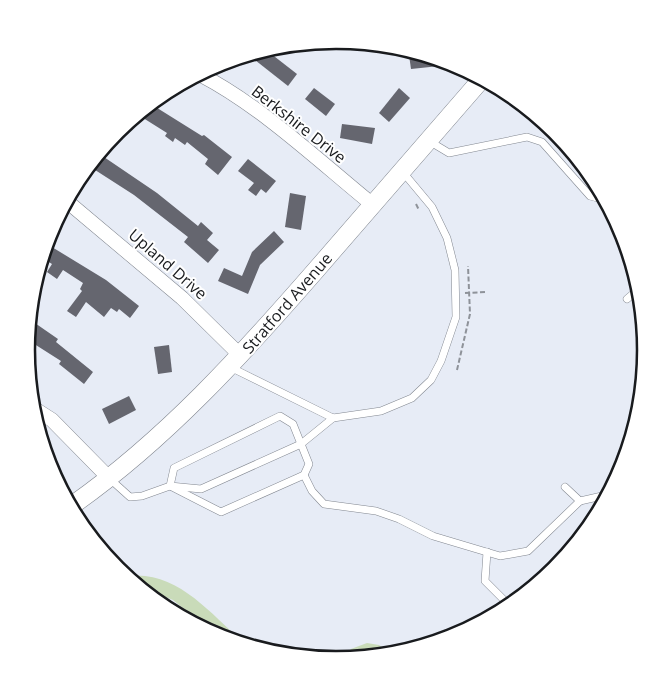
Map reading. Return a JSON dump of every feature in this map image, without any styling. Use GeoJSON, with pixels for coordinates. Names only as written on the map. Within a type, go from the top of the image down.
{"type":"FeatureCollection","features":[{"type":"Feature","properties":{"kind":"street","name":"Berkshire Drive"},"geometry":{"type":"LineString","coordinates":[[207,78],[217,83],[275,125],[373,205]]}},
{"type":"Feature","properties":{"kind":"street","name":"Stratford Avenue"},"geometry":{"type":"LineString","coordinates":[[76,502],[110,479],[172,423],[236,361],[477,84]]}},
{"type":"Feature","properties":{"kind":"street","name":"Upland Drive"},"geometry":{"type":"LineString","coordinates":[[72,205],[182,298],[236,361]]}},
{"type":"Feature","properties":{"kind":"street"},"geometry":{"type":"LineString","coordinates":[[42,414],[52,420],[110,479]]}},
{"type":"Feature","properties":{"kind":"lane"},"geometry":{"type":"LineString","coordinates":[[429,140],[449,153],[526,137],[542,142],[590,196],[597,198]]}},
{"type":"Feature","properties":{"kind":"lane"},"geometry":{"type":"LineString","coordinates":[[110,479],[130,497],[142,496],[170,486],[201,489],[301,444],[333,418],[381,411],[412,398],[431,380],[441,361],[456,317],[455,270],[447,238],[432,206],[402,171]]}},
{"type":"Feature","properties":{"kind":"lane"},"geometry":{"type":"LineString","coordinates":[[627,298],[632,295]]}},
{"type":"Feature","properties":{"kind":"lane"},"geometry":{"type":"LineString","coordinates":[[236,361],[333,418]]}},
{"type":"Feature","properties":{"kind":"lane"},"geometry":{"type":"LineString","coordinates":[[280,416],[293,424],[309,464],[304,476],[221,512],[170,486],[174,468],[280,416]]}},
{"type":"Feature","properties":{"kind":"lane"},"geometry":{"type":"LineString","coordinates":[[304,476],[312,491],[324,504],[376,511],[399,518],[433,536],[500,556],[528,551],[580,501],[599,497]]}},
{"type":"Feature","properties":{"kind":"lane"},"geometry":{"type":"LineString","coordinates":[[565,486],[580,501]]}},
{"type":"Feature","properties":{"kind":"lane"},"geometry":{"type":"LineString","coordinates":[[487,552],[485,581],[504,600]]}},
{"type":"Feature","properties":{"kind":"path"},"geometry":{"type":"LineString","coordinates":[[458,370],[470,314],[468,266]]}},
{"type":"Feature","properties":{"kind":"path"},"geometry":{"type":"LineString","coordinates":[[455,293],[486,292]]}},
{"type":"Feature","properties":{"kind":"green space"},"geometry":{"type":"Polygon","coordinates":[[[138,576],[161,580],[176,586],[191,595],[233,633],[189,613],[173,600],[164,596],[138,576]]]}},
{"type":"Feature","properties":{"kind":"green space"},"geometry":{"type":"Polygon","coordinates":[[[367,643],[382,647],[349,650],[367,643]]]}},
{"type":"Feature","properties":{"kind":"building"},"geometry":{"type":"Polygon","coordinates":[[[274,56],[297,74],[288,86],[255,60],[274,56]]]}},
{"type":"Feature","properties":{"kind":"building"},"geometry":{"type":"Polygon","coordinates":[[[409,58],[436,66],[411,69],[409,58]]]}},
{"type":"Feature","properties":{"kind":"building"},"geometry":{"type":"Polygon","coordinates":[[[314,88],[335,104],[326,116],[305,99],[314,88]]]}},
{"type":"Feature","properties":{"kind":"building"},"geometry":{"type":"Polygon","coordinates":[[[399,88],[410,98],[389,122],[379,113],[399,88]]]}},
{"type":"Feature","properties":{"kind":"building"},"geometry":{"type":"Polygon","coordinates":[[[157,108],[202,136],[204,135],[232,157],[218,175],[205,164],[208,159],[187,142],[185,145],[175,138],[173,142],[165,136],[167,133],[144,119],[157,108]]]}},
{"type":"Feature","properties":{"kind":"building"},"geometry":{"type":"Polygon","coordinates":[[[342,124],[375,128],[372,144],[340,138],[342,124]]]}},
{"type":"Feature","properties":{"kind":"building"},"geometry":{"type":"Polygon","coordinates":[[[105,158],[157,193],[198,226],[201,222],[213,233],[207,240],[219,250],[208,263],[184,242],[188,237],[134,195],[95,170],[105,158]]]}},
{"type":"Feature","properties":{"kind":"building"},"geometry":{"type":"Polygon","coordinates":[[[248,159],[276,181],[266,193],[261,189],[256,196],[248,190],[254,183],[238,171],[248,159]]]}},
{"type":"Feature","properties":{"kind":"building"},"geometry":{"type":"Polygon","coordinates":[[[290,193],[306,196],[301,230],[285,227],[290,193]]]}},
{"type":"Feature","properties":{"kind":"building"},"geometry":{"type":"Polygon","coordinates":[[[274,231],[284,242],[260,265],[248,294],[218,281],[224,268],[242,276],[252,252],[274,231]]]}},
{"type":"Feature","properties":{"kind":"building"},"geometry":{"type":"Polygon","coordinates":[[[53,248],[106,280],[139,306],[130,318],[119,309],[117,312],[111,308],[104,317],[86,302],[76,317],[67,311],[82,291],[80,289],[83,283],[63,270],[57,279],[47,272],[52,264],[48,262],[53,248]]]}},
{"type":"Feature","properties":{"kind":"building"},"geometry":{"type":"Polygon","coordinates":[[[37,324],[58,339],[56,342],[93,372],[84,384],[59,364],[61,361],[35,345],[37,324]]]}},
{"type":"Feature","properties":{"kind":"building"},"geometry":{"type":"Polygon","coordinates":[[[169,345],[172,372],[158,374],[154,347],[169,345]]]}},
{"type":"Feature","properties":{"kind":"building"},"geometry":{"type":"Polygon","coordinates":[[[129,396],[136,410],[109,424],[102,409],[129,396]]]}}]}
